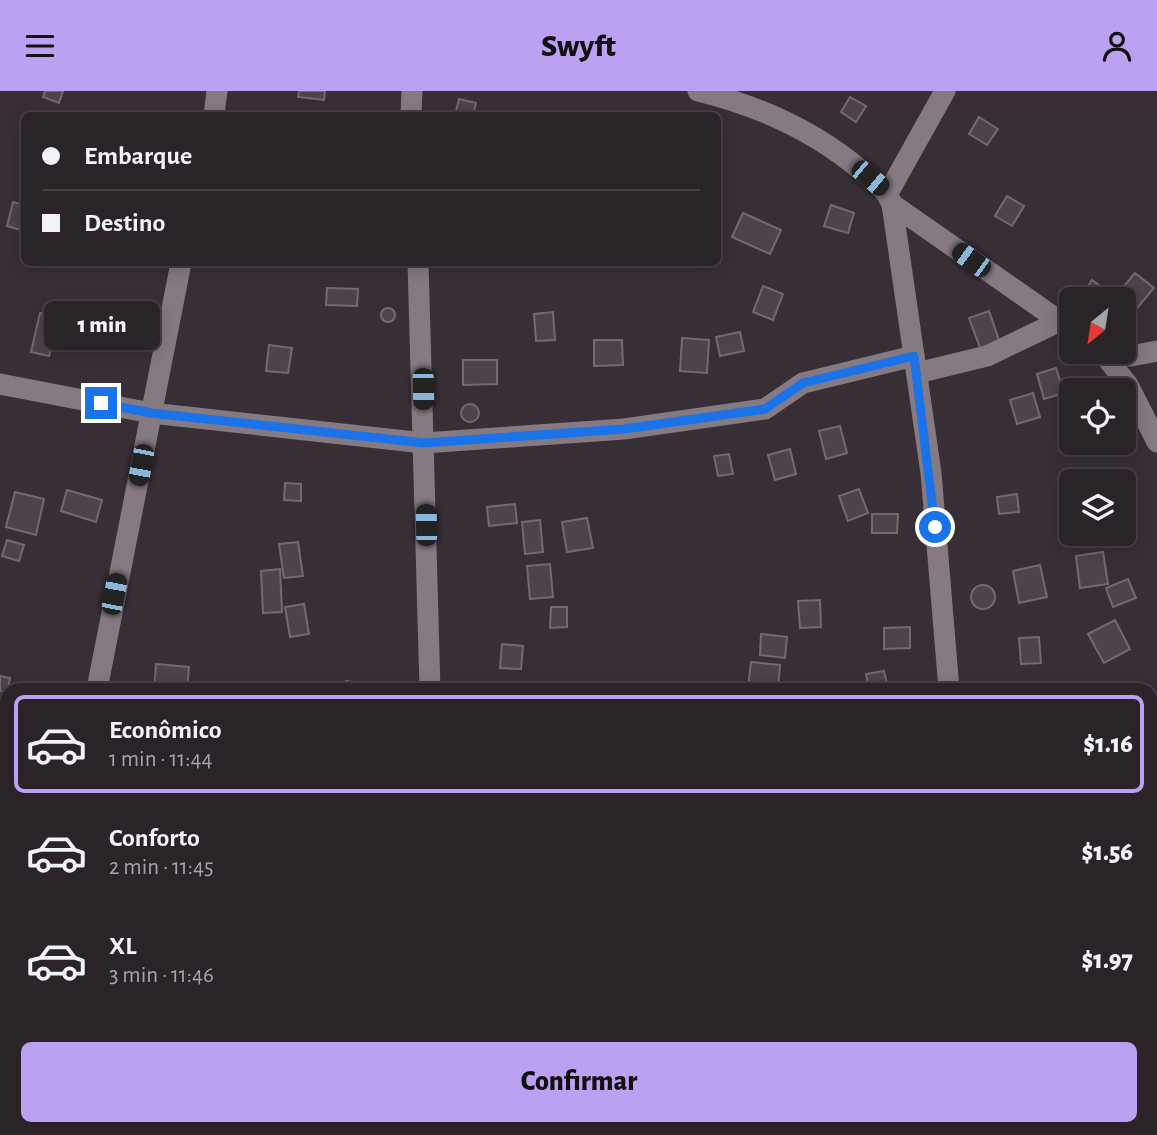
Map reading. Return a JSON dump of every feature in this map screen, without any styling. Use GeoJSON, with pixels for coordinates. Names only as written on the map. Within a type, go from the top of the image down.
{"type":"FeatureCollection","features":[{"type":"Feature","properties":{"kind":"street"},"geometry":{"type":"LineString","coordinates":[[214,112],[217,91]]}},
{"type":"Feature","properties":{"kind":"street"},"geometry":{"type":"LineString","coordinates":[[411,112],[412,91]]}},
{"type":"Feature","properties":{"kind":"street"},"geometry":{"type":"LineString","coordinates":[[698,91],[782,117],[836,149],[890,198],[1059,321]]}},
{"type":"Feature","properties":{"kind":"street"},"geometry":{"type":"LineString","coordinates":[[945,91],[890,198],[931,473],[948,683]]}},
{"type":"Feature","properties":{"kind":"street"},"geometry":{"type":"LineString","coordinates":[[98,683],[180,266]]}},
{"type":"Feature","properties":{"kind":"street"},"geometry":{"type":"LineString","coordinates":[[418,266],[430,683]]}},
{"type":"Feature","properties":{"kind":"street"},"geometry":{"type":"LineString","coordinates":[[0,384],[151,413],[424,443],[624,429],[765,409],[803,383],[987,356],[1059,327]]}},
{"type":"Feature","properties":{"kind":"street"},"geometry":{"type":"LineString","coordinates":[[1136,355],[1157,351]]}},
{"type":"Feature","properties":{"kind":"street"},"geometry":{"type":"LineString","coordinates":[[1113,364],[1128,385],[1157,442]]}},
{"type":"Feature","properties":{"kind":"building"},"geometry":{"type":"Polygon","coordinates":[[[45,91],[63,91],[59,103],[43,97],[45,91]]]}},
{"type":"Feature","properties":{"kind":"building"},"geometry":{"type":"Polygon","coordinates":[[[299,91],[325,91],[324,100],[298,97],[299,91]]]}},
{"type":"Feature","properties":{"kind":"building"},"geometry":{"type":"Polygon","coordinates":[[[850,97],[866,106],[856,122],[841,112],[850,97]]]}},
{"type":"Feature","properties":{"kind":"building"},"geometry":{"type":"Polygon","coordinates":[[[459,99],[476,103],[474,112],[456,112],[459,99]]]}},
{"type":"Feature","properties":{"kind":"building"},"geometry":{"type":"Polygon","coordinates":[[[979,117],[998,129],[987,145],[969,134],[979,117]]]}},
{"type":"Feature","properties":{"kind":"building"},"geometry":{"type":"Polygon","coordinates":[[[1007,196],[1024,206],[1012,226],[995,216],[1007,196]]]}},
{"type":"Feature","properties":{"kind":"building"},"geometry":{"type":"Polygon","coordinates":[[[13,202],[21,204],[21,230],[7,226],[13,202]]]}},
{"type":"Feature","properties":{"kind":"building"},"geometry":{"type":"Polygon","coordinates":[[[831,205],[854,213],[848,233],[824,226],[831,205]]]}},
{"type":"Feature","properties":{"kind":"building"},"geometry":{"type":"Polygon","coordinates":[[[743,213],[781,230],[770,254],[732,237],[743,213]]]}},
{"type":"Feature","properties":{"kind":"building"},"geometry":{"type":"Polygon","coordinates":[[[1135,273],[1154,288],[1138,307],[1136,287],[1123,287],[1135,273]]]}},
{"type":"Feature","properties":{"kind":"building"},"geometry":{"type":"Polygon","coordinates":[[[1092,280],[1101,287],[1088,287],[1092,280]]]}},
{"type":"Feature","properties":{"kind":"building"},"geometry":{"type":"Polygon","coordinates":[[[763,286],[783,294],[773,320],[753,312],[763,286]]]}},
{"type":"Feature","properties":{"kind":"building"},"geometry":{"type":"Polygon","coordinates":[[[327,288],[358,289],[357,306],[326,305],[327,288]]]}},
{"type":"Feature","properties":{"kind":"building"},"geometry":{"type":"Polygon","coordinates":[[[385,308],[391,308],[395,315],[391,322],[385,322],[381,318],[381,312],[385,308]]]}},
{"type":"Feature","properties":{"kind":"building"},"geometry":{"type":"Polygon","coordinates":[[[989,311],[1001,346],[982,353],[969,318],[989,311]]]}},
{"type":"Feature","properties":{"kind":"building"},"geometry":{"type":"Polygon","coordinates":[[[553,312],[555,340],[536,341],[534,314],[553,312]]]}},
{"type":"Feature","properties":{"kind":"building"},"geometry":{"type":"Polygon","coordinates":[[[40,313],[59,318],[49,356],[31,352],[40,313]]]}},
{"type":"Feature","properties":{"kind":"building"},"geometry":{"type":"Polygon","coordinates":[[[740,332],[744,351],[720,356],[716,337],[740,332]]]}},
{"type":"Feature","properties":{"kind":"building"},"geometry":{"type":"Polygon","coordinates":[[[682,338],[709,340],[707,373],[680,371],[682,338]]]}},
{"type":"Feature","properties":{"kind":"building"},"geometry":{"type":"Polygon","coordinates":[[[594,340],[622,340],[623,365],[594,366],[594,340]]]}},
{"type":"Feature","properties":{"kind":"building"},"geometry":{"type":"Polygon","coordinates":[[[269,345],[292,348],[288,373],[266,371],[269,345]]]}},
{"type":"Feature","properties":{"kind":"building"},"geometry":{"type":"Polygon","coordinates":[[[463,360],[497,360],[497,384],[463,385],[463,360]]]}},
{"type":"Feature","properties":{"kind":"building"},"geometry":{"type":"Polygon","coordinates":[[[1056,368],[1059,394],[1044,399],[1037,374],[1056,368]]]}},
{"type":"Feature","properties":{"kind":"building"},"geometry":{"type":"Polygon","coordinates":[[[1033,393],[1040,417],[1017,424],[1010,400],[1033,393]]]}},
{"type":"Feature","properties":{"kind":"building"},"geometry":{"type":"Polygon","coordinates":[[[470,404],[476,407],[479,413],[476,419],[470,422],[464,419],[461,413],[464,407],[470,404]]]}},
{"type":"Feature","properties":{"kind":"building"},"geometry":{"type":"Polygon","coordinates":[[[840,426],[847,453],[826,459],[819,431],[840,426]]]}},
{"type":"Feature","properties":{"kind":"building"},"geometry":{"type":"Polygon","coordinates":[[[790,449],[796,474],[775,480],[768,455],[790,449]]]}},
{"type":"Feature","properties":{"kind":"building"},"geometry":{"type":"Polygon","coordinates":[[[729,454],[733,474],[718,476],[714,456],[729,454]]]}},
{"type":"Feature","properties":{"kind":"building"},"geometry":{"type":"Polygon","coordinates":[[[285,483],[301,484],[301,501],[284,500],[285,483]]]}},
{"type":"Feature","properties":{"kind":"building"},"geometry":{"type":"Polygon","coordinates":[[[859,489],[868,513],[848,521],[839,496],[859,489]]]}},
{"type":"Feature","properties":{"kind":"building"},"geometry":{"type":"Polygon","coordinates":[[[67,490],[102,500],[96,522],[61,511],[67,490]]]}},
{"type":"Feature","properties":{"kind":"building"},"geometry":{"type":"Polygon","coordinates":[[[15,492],[44,499],[36,535],[6,527],[15,492]]]}},
{"type":"Feature","properties":{"kind":"building"},"geometry":{"type":"Polygon","coordinates":[[[1017,494],[1019,512],[999,514],[997,497],[1017,494]]]}},
{"type":"Feature","properties":{"kind":"building"},"geometry":{"type":"Polygon","coordinates":[[[515,504],[517,523],[489,526],[487,507],[515,504]]]}},
{"type":"Feature","properties":{"kind":"building"},"geometry":{"type":"Polygon","coordinates":[[[872,514],[898,514],[897,533],[872,533],[872,514]]]}},
{"type":"Feature","properties":{"kind":"building"},"geometry":{"type":"Polygon","coordinates":[[[587,518],[593,548],[567,552],[562,522],[587,518]]]}},
{"type":"Feature","properties":{"kind":"building"},"geometry":{"type":"Polygon","coordinates":[[[540,520],[543,552],[525,554],[522,522],[540,520]]]}},
{"type":"Feature","properties":{"kind":"building"},"geometry":{"type":"Polygon","coordinates":[[[7,540],[24,545],[19,561],[2,556],[7,540]]]}},
{"type":"Feature","properties":{"kind":"building"},"geometry":{"type":"Polygon","coordinates":[[[298,542],[303,576],[284,578],[279,544],[298,542]]]}},
{"type":"Feature","properties":{"kind":"building"},"geometry":{"type":"Polygon","coordinates":[[[1103,552],[1108,584],[1080,588],[1076,556],[1103,552]]]}},
{"type":"Feature","properties":{"kind":"building"},"geometry":{"type":"Polygon","coordinates":[[[550,564],[553,597],[530,599],[527,566],[550,564]]]}},
{"type":"Feature","properties":{"kind":"building"},"geometry":{"type":"Polygon","coordinates":[[[1040,565],[1047,597],[1019,603],[1013,571],[1040,565]]]}},
{"type":"Feature","properties":{"kind":"building"},"geometry":{"type":"Polygon","coordinates":[[[280,569],[282,612],[263,613],[261,571],[280,569]]]}},
{"type":"Feature","properties":{"kind":"building"},"geometry":{"type":"Polygon","coordinates":[[[1128,579],[1136,598],[1113,607],[1106,588],[1128,579]]]}},
{"type":"Feature","properties":{"kind":"building"},"geometry":{"type":"Polygon","coordinates":[[[983,585],[992,588],[995,597],[992,606],[983,609],[974,606],[971,597],[974,588],[983,585]]]}},
{"type":"Feature","properties":{"kind":"building"},"geometry":{"type":"Polygon","coordinates":[[[820,600],[821,627],[800,628],[798,601],[820,600]]]}},
{"type":"Feature","properties":{"kind":"building"},"geometry":{"type":"Polygon","coordinates":[[[304,604],[309,634],[290,637],[285,607],[304,604]]]}},
{"type":"Feature","properties":{"kind":"building"},"geometry":{"type":"Polygon","coordinates":[[[551,607],[567,607],[567,627],[550,628],[551,607]]]}},
{"type":"Feature","properties":{"kind":"building"},"geometry":{"type":"Polygon","coordinates":[[[1115,620],[1130,649],[1104,663],[1088,634],[1115,620]]]}},
{"type":"Feature","properties":{"kind":"building"},"geometry":{"type":"Polygon","coordinates":[[[910,627],[910,648],[884,649],[884,628],[910,627]]]}},
{"type":"Feature","properties":{"kind":"building"},"geometry":{"type":"Polygon","coordinates":[[[761,634],[787,637],[785,658],[760,655],[761,634]]]}},
{"type":"Feature","properties":{"kind":"building"},"geometry":{"type":"Polygon","coordinates":[[[1039,637],[1041,663],[1021,664],[1019,638],[1039,637]]]}},
{"type":"Feature","properties":{"kind":"building"},"geometry":{"type":"Polygon","coordinates":[[[502,644],[523,646],[521,669],[500,668],[502,644]]]}},
{"type":"Feature","properties":{"kind":"building"},"geometry":{"type":"Polygon","coordinates":[[[751,662],[780,665],[778,683],[749,683],[751,662]]]}},
{"type":"Feature","properties":{"kind":"building"},"geometry":{"type":"Polygon","coordinates":[[[156,664],[189,667],[188,683],[154,683],[156,664]]]}},
{"type":"Feature","properties":{"kind":"building"},"geometry":{"type":"Polygon","coordinates":[[[884,671],[887,683],[868,683],[866,674],[884,671]]]}},
{"type":"Feature","properties":{"kind":"building"},"geometry":{"type":"Polygon","coordinates":[[[0,676],[10,678],[9,683],[0,683],[0,676]]]}},
{"type":"Feature","properties":{"kind":"route"},"geometry":{"type":"LineString","coordinates":[[101,403],[151,413],[424,443],[624,429],[765,409],[803,383],[914,356],[931,473],[935,527]]}}]}
